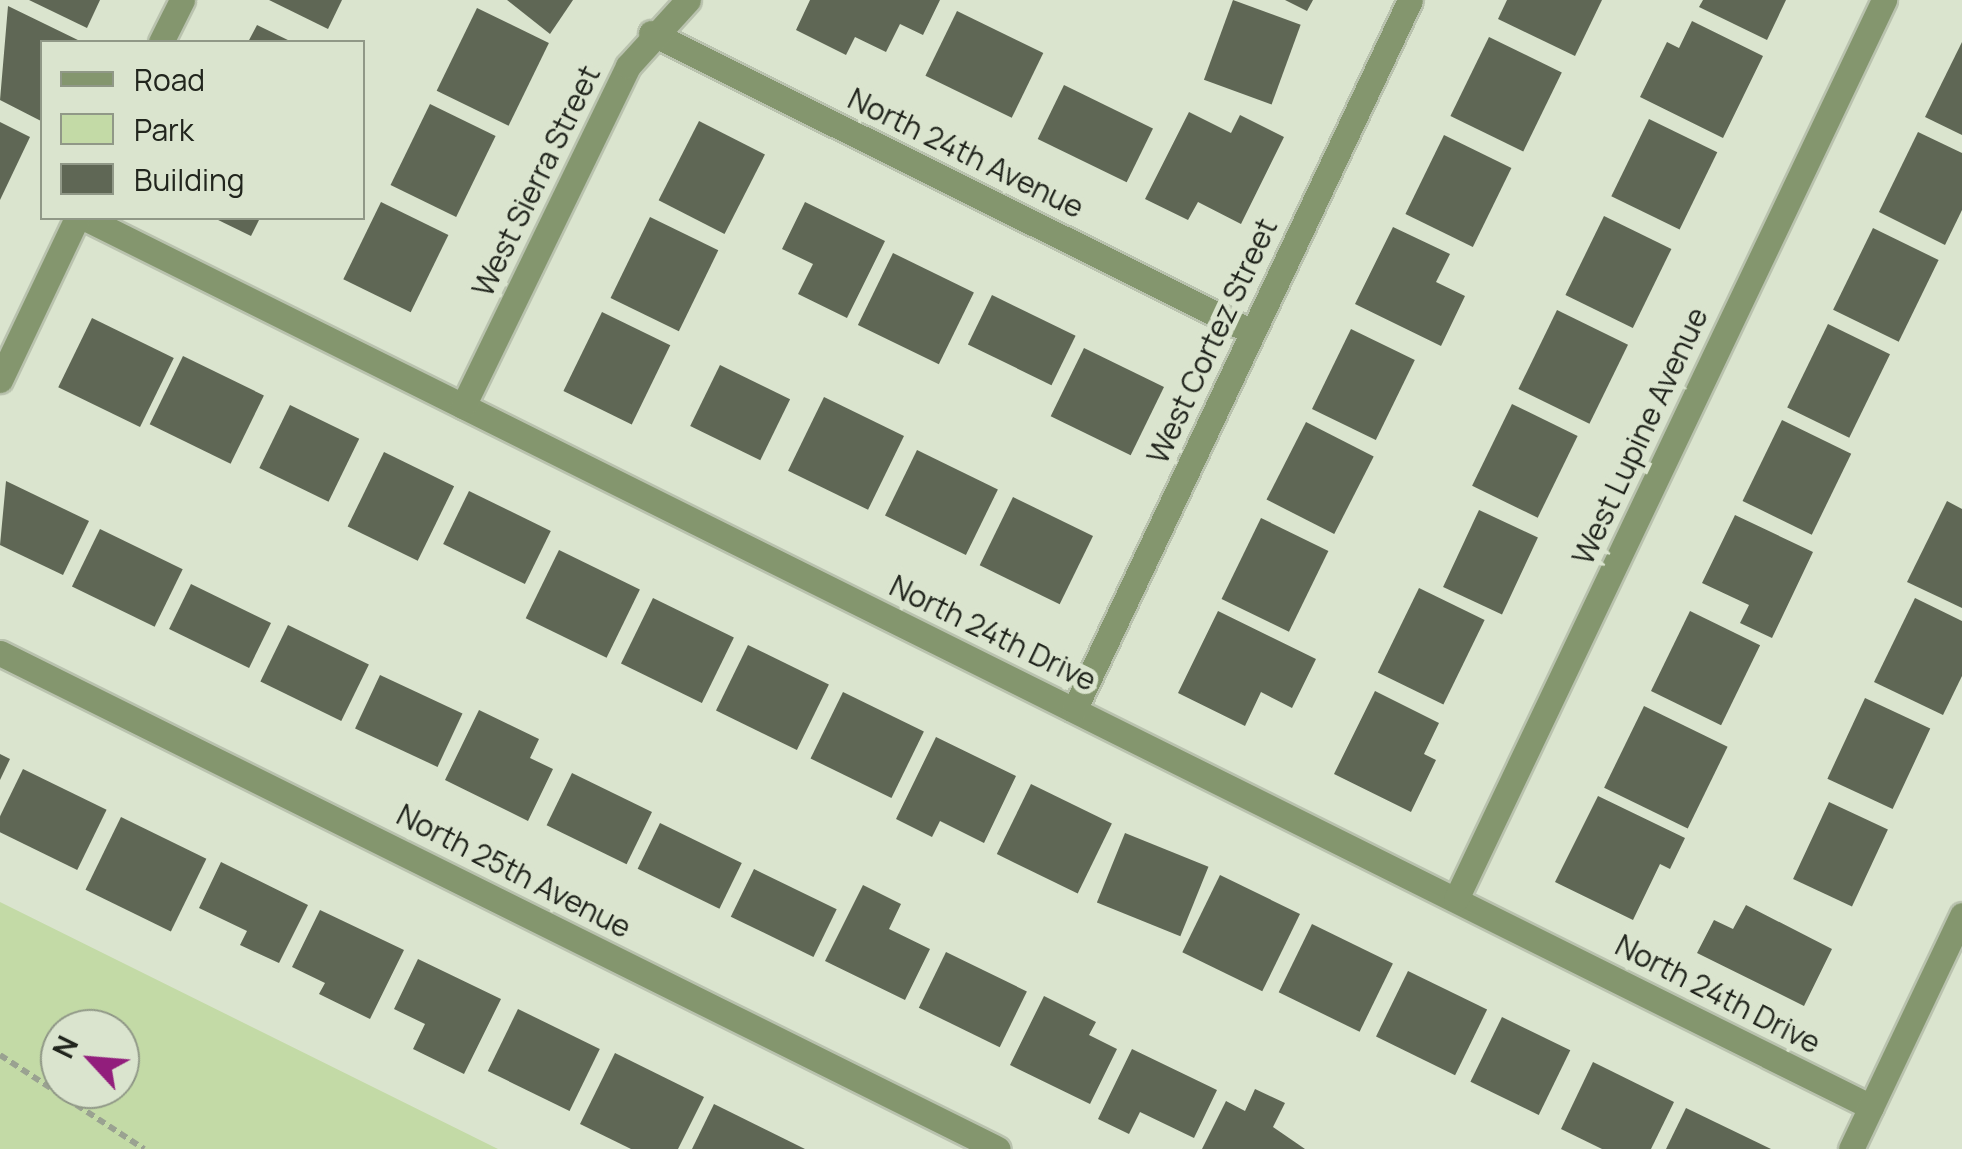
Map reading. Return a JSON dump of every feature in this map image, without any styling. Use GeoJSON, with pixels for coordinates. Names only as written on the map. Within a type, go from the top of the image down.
{"type":"FeatureCollection","features":[{"type":"Feature","properties":{"kind":"street"},"geometry":{"type":"LineString","coordinates":[[163,40],[182,0]]}},
{"type":"Feature","properties":{"kind":"street","name":"West Sierra Street"},"geometry":{"type":"LineString","coordinates":[[463,406],[650,32],[688,0]]}},
{"type":"Feature","properties":{"kind":"street","name":"West Cortez Street"},"geometry":{"type":"LineString","coordinates":[[1074,710],[1410,0]]}},
{"type":"Feature","properties":{"kind":"street","name":"West Lupine Avenue"},"geometry":{"type":"LineString","coordinates":[[1456,899],[1884,0]]}},
{"type":"Feature","properties":{"kind":"street","name":"North 24th Avenue"},"geometry":{"type":"LineString","coordinates":[[650,32],[1252,332]]}},
{"type":"Feature","properties":{"kind":"street"},"geometry":{"type":"LineString","coordinates":[[0,380],[76,220]]}},
{"type":"Feature","properties":{"kind":"street","name":"North 24th Drive"},"geometry":{"type":"LineString","coordinates":[[90,220],[1871,1107]]}},
{"type":"Feature","properties":{"kind":"street","name":"North 25th Avenue"},"geometry":{"type":"LineString","coordinates":[[0,653],[998,1149]]}},
{"type":"Feature","properties":{"kind":"street"},"geometry":{"type":"LineString","coordinates":[[1851,1149],[1962,915]]}},
{"type":"Feature","properties":{"kind":"path"},"geometry":{"type":"LineString","coordinates":[[0,1054],[144,1149]]}},
{"type":"Feature","properties":{"kind":"green space"},"geometry":{"type":"Polygon","coordinates":[[[0,902],[498,1149],[0,1149],[0,902]]]}},
{"type":"Feature","properties":{"kind":"building"},"geometry":{"type":"Polygon","coordinates":[[[29,0],[100,0],[87,28],[29,0]]]}},
{"type":"Feature","properties":{"kind":"building"},"geometry":{"type":"Polygon","coordinates":[[[269,0],[342,0],[328,29],[269,0]]]}},
{"type":"Feature","properties":{"kind":"building"},"geometry":{"type":"Polygon","coordinates":[[[507,0],[573,0],[550,34],[507,0]]]}},
{"type":"Feature","properties":{"kind":"building"},"geometry":{"type":"Polygon","coordinates":[[[810,0],[940,0],[923,35],[900,24],[886,52],[855,37],[846,55],[796,30],[810,0]]]}},
{"type":"Feature","properties":{"kind":"building"},"geometry":{"type":"Polygon","coordinates":[[[1233,0],[1301,25],[1272,104],[1204,80],[1233,0]]]}},
{"type":"Feature","properties":{"kind":"building"},"geometry":{"type":"Polygon","coordinates":[[[1285,0],[1313,0],[1307,11],[1285,0]]]}},
{"type":"Feature","properties":{"kind":"building"},"geometry":{"type":"Polygon","coordinates":[[[1507,0],[1602,0],[1575,56],[1498,19],[1507,0]]]}},
{"type":"Feature","properties":{"kind":"building"},"geometry":{"type":"Polygon","coordinates":[[[1703,0],[1786,0],[1767,40],[1699,7],[1703,0]]]}},
{"type":"Feature","properties":{"kind":"building"},"geometry":{"type":"Polygon","coordinates":[[[8,6],[78,40],[40,40],[40,120],[0,100],[8,6]]]}},
{"type":"Feature","properties":{"kind":"building"},"geometry":{"type":"Polygon","coordinates":[[[477,8],[549,43],[509,126],[437,91],[477,8]]]}},
{"type":"Feature","properties":{"kind":"building"},"geometry":{"type":"Polygon","coordinates":[[[957,11],[1043,53],[1012,118],[925,76],[957,11]]]}},
{"type":"Feature","properties":{"kind":"building"},"geometry":{"type":"Polygon","coordinates":[[[1692,21],[1763,56],[1723,138],[1640,97],[1667,42],[1679,48],[1692,21]]]}},
{"type":"Feature","properties":{"kind":"building"},"geometry":{"type":"Polygon","coordinates":[[[257,25],[288,40],[249,40],[257,25]]]}},
{"type":"Feature","properties":{"kind":"building"},"geometry":{"type":"Polygon","coordinates":[[[1489,37],[1562,73],[1523,152],[1450,116],[1489,37]]]}},
{"type":"Feature","properties":{"kind":"building"},"geometry":{"type":"Polygon","coordinates":[[[1962,42],[1962,135],[1925,117],[1962,42]]]}},
{"type":"Feature","properties":{"kind":"building"},"geometry":{"type":"Polygon","coordinates":[[[1064,85],[1153,128],[1127,182],[1038,139],[1064,85]]]}},
{"type":"Feature","properties":{"kind":"building"},"geometry":{"type":"Polygon","coordinates":[[[430,104],[496,136],[456,217],[391,185],[430,104]]]}},
{"type":"Feature","properties":{"kind":"building"},"geometry":{"type":"Polygon","coordinates":[[[1189,112],[1231,133],[1240,115],[1284,137],[1241,224],[1198,202],[1188,220],[1145,199],[1189,112]]]}},
{"type":"Feature","properties":{"kind":"building"},"geometry":{"type":"Polygon","coordinates":[[[1649,119],[1717,152],[1680,230],[1611,196],[1649,119]]]}},
{"type":"Feature","properties":{"kind":"building"},"geometry":{"type":"Polygon","coordinates":[[[699,121],[765,155],[725,234],[659,200],[699,121]]]}},
{"type":"Feature","properties":{"kind":"building"},"geometry":{"type":"Polygon","coordinates":[[[0,122],[30,137],[0,200],[0,122]]]}},
{"type":"Feature","properties":{"kind":"building"},"geometry":{"type":"Polygon","coordinates":[[[1918,132],[1962,153],[1962,210],[1945,245],[1879,212],[1918,132]]]}},
{"type":"Feature","properties":{"kind":"building"},"geometry":{"type":"Polygon","coordinates":[[[1444,135],[1511,168],[1473,247],[1405,214],[1444,135]]]}},
{"type":"Feature","properties":{"kind":"building"},"geometry":{"type":"Polygon","coordinates":[[[381,202],[448,235],[411,312],[343,279],[381,202]]]}},
{"type":"Feature","properties":{"kind":"building"},"geometry":{"type":"Polygon","coordinates":[[[805,202],[885,241],[847,318],[798,294],[813,264],[782,249],[805,202]]]}},
{"type":"Feature","properties":{"kind":"building"},"geometry":{"type":"Polygon","coordinates":[[[1604,216],[1671,249],[1633,328],[1565,295],[1604,216]]]}},
{"type":"Feature","properties":{"kind":"building"},"geometry":{"type":"Polygon","coordinates":[[[650,217],[718,250],[679,331],[611,298],[650,217]]]}},
{"type":"Feature","properties":{"kind":"building"},"geometry":{"type":"Polygon","coordinates":[[[218,220],[259,220],[251,236],[218,220]]]}},
{"type":"Feature","properties":{"kind":"building"},"geometry":{"type":"Polygon","coordinates":[[[1393,227],[1450,254],[1436,282],[1465,296],[1441,346],[1355,304],[1393,227]]]}},
{"type":"Feature","properties":{"kind":"building"},"geometry":{"type":"Polygon","coordinates":[[[1873,228],[1939,260],[1899,342],[1833,310],[1873,228]]]}},
{"type":"Feature","properties":{"kind":"building"},"geometry":{"type":"Polygon","coordinates":[[[893,253],[974,292],[939,364],[858,325],[893,253]]]}},
{"type":"Feature","properties":{"kind":"building"},"geometry":{"type":"Polygon","coordinates":[[[992,295],[1076,336],[1051,385],[968,344],[992,295]]]}},
{"type":"Feature","properties":{"kind":"building"},"geometry":{"type":"Polygon","coordinates":[[[1557,310],[1628,345],[1589,424],[1518,389],[1557,310]]]}},
{"type":"Feature","properties":{"kind":"building"},"geometry":{"type":"Polygon","coordinates":[[[602,312],[670,345],[632,424],[563,391],[602,312]]]}},
{"type":"Feature","properties":{"kind":"building"},"geometry":{"type":"Polygon","coordinates":[[[92,318],[174,358],[140,427],[58,387],[92,318]]]}},
{"type":"Feature","properties":{"kind":"building"},"geometry":{"type":"Polygon","coordinates":[[[1828,324],[1890,354],[1849,438],[1787,408],[1828,324]]]}},
{"type":"Feature","properties":{"kind":"building"},"geometry":{"type":"Polygon","coordinates":[[[1351,329],[1415,360],[1376,440],[1312,409],[1351,329]]]}},
{"type":"Feature","properties":{"kind":"building"},"geometry":{"type":"Polygon","coordinates":[[[1084,348],[1164,387],[1131,455],[1051,416],[1084,348]]]}},
{"type":"Feature","properties":{"kind":"building"},"geometry":{"type":"Polygon","coordinates":[[[183,356],[264,395],[231,464],[150,424],[183,356]]]}},
{"type":"Feature","properties":{"kind":"building"},"geometry":{"type":"Polygon","coordinates":[[[720,365],[790,399],[760,460],[690,426],[720,365]]]}},
{"type":"Feature","properties":{"kind":"building"},"geometry":{"type":"Polygon","coordinates":[[[824,397],[904,436],[868,510],[788,471],[824,397]]]}},
{"type":"Feature","properties":{"kind":"building"},"geometry":{"type":"Polygon","coordinates":[[[1512,404],[1578,436],[1538,518],[1472,486],[1512,404]]]}},
{"type":"Feature","properties":{"kind":"building"},"geometry":{"type":"Polygon","coordinates":[[[290,405],[359,439],[329,502],[259,468],[290,405]]]}},
{"type":"Feature","properties":{"kind":"building"},"geometry":{"type":"Polygon","coordinates":[[[1782,420],[1851,454],[1812,535],[1743,501],[1782,420]]]}},
{"type":"Feature","properties":{"kind":"building"},"geometry":{"type":"Polygon","coordinates":[[[1306,422],[1374,457],[1334,534],[1267,500],[1306,422]]]}},
{"type":"Feature","properties":{"kind":"building"},"geometry":{"type":"Polygon","coordinates":[[[917,450],[998,489],[966,555],[885,516],[917,450]]]}},
{"type":"Feature","properties":{"kind":"building"},"geometry":{"type":"Polygon","coordinates":[[[384,452],[454,486],[418,561],[348,527],[384,452]]]}},
{"type":"Feature","properties":{"kind":"building"},"geometry":{"type":"Polygon","coordinates":[[[6,481],[89,521],[63,575],[0,545],[6,481]]]}},
{"type":"Feature","properties":{"kind":"building"},"geometry":{"type":"Polygon","coordinates":[[[469,491],[551,531],[525,584],[443,544],[469,491]]]}},
{"type":"Feature","properties":{"kind":"building"},"geometry":{"type":"Polygon","coordinates":[[[1013,497],[1093,536],[1060,604],[980,565],[1013,497]]]}},
{"type":"Feature","properties":{"kind":"building"},"geometry":{"type":"Polygon","coordinates":[[[1947,501],[1962,509],[1962,608],[1907,582],[1947,501]]]}},
{"type":"Feature","properties":{"kind":"building"},"geometry":{"type":"Polygon","coordinates":[[[1479,510],[1538,537],[1502,615],[1443,587],[1479,510]]]}},
{"type":"Feature","properties":{"kind":"building"},"geometry":{"type":"Polygon","coordinates":[[[1735,515],[1813,552],[1772,638],[1740,623],[1749,605],[1702,583],[1735,515]]]}},
{"type":"Feature","properties":{"kind":"building"},"geometry":{"type":"Polygon","coordinates":[[[1261,518],[1328,551],[1289,632],[1222,599],[1261,518]]]}},
{"type":"Feature","properties":{"kind":"building"},"geometry":{"type":"Polygon","coordinates":[[[100,529],[183,569],[155,627],[72,587],[100,529]]]}},
{"type":"Feature","properties":{"kind":"building"},"geometry":{"type":"Polygon","coordinates":[[[559,550],[640,589],[607,658],[526,618],[559,550]]]}},
{"type":"Feature","properties":{"kind":"building"},"geometry":{"type":"Polygon","coordinates":[[[191,584],[271,623],[249,668],[169,629],[191,584]]]}},
{"type":"Feature","properties":{"kind":"building"},"geometry":{"type":"Polygon","coordinates":[[[1419,588],[1485,620],[1443,704],[1378,672],[1419,588]]]}},
{"type":"Feature","properties":{"kind":"building"},"geometry":{"type":"Polygon","coordinates":[[[653,598],[734,637],[702,703],[621,664],[653,598]]]}},
{"type":"Feature","properties":{"kind":"building"},"geometry":{"type":"Polygon","coordinates":[[[1915,598],[1962,621],[1962,676],[1943,715],[1874,682],[1915,598]]]}},
{"type":"Feature","properties":{"kind":"building"},"geometry":{"type":"Polygon","coordinates":[[[1218,611],[1316,659],[1292,708],[1261,692],[1245,726],[1178,693],[1218,611]]]}},
{"type":"Feature","properties":{"kind":"building"},"geometry":{"type":"Polygon","coordinates":[[[1690,611],[1760,645],[1721,725],[1651,691],[1690,611]]]}},
{"type":"Feature","properties":{"kind":"building"},"geometry":{"type":"Polygon","coordinates":[[[288,625],[369,664],[341,721],[260,682],[288,625]]]}},
{"type":"Feature","properties":{"kind":"building"},"geometry":{"type":"Polygon","coordinates":[[[748,645],[829,684],[797,750],[716,711],[748,645]]]}},
{"type":"Feature","properties":{"kind":"building"},"geometry":{"type":"Polygon","coordinates":[[[380,675],[462,713],[438,767],[355,728],[380,675]]]}},
{"type":"Feature","properties":{"kind":"building"},"geometry":{"type":"Polygon","coordinates":[[[1375,691],[1439,723],[1424,754],[1436,760],[1411,812],[1334,774],[1375,691]]]}},
{"type":"Feature","properties":{"kind":"building"},"geometry":{"type":"Polygon","coordinates":[[[843,692],[924,731],[891,798],[811,759],[843,692]]]}},
{"type":"Feature","properties":{"kind":"building"},"geometry":{"type":"Polygon","coordinates":[[[1865,698],[1930,728],[1893,809],[1827,779],[1865,698]]]}},
{"type":"Feature","properties":{"kind":"building"},"geometry":{"type":"Polygon","coordinates":[[[1644,706],[1728,747],[1688,829],[1604,788],[1644,706]]]}},
{"type":"Feature","properties":{"kind":"building"},"geometry":{"type":"Polygon","coordinates":[[[479,710],[539,739],[530,758],[553,769],[528,821],[445,780],[479,710]]]}},
{"type":"Feature","properties":{"kind":"building"},"geometry":{"type":"Polygon","coordinates":[[[936,737],[1016,776],[984,843],[940,821],[932,837],[896,819],[936,737]]]}},
{"type":"Feature","properties":{"kind":"building"},"geometry":{"type":"Polygon","coordinates":[[[0,754],[10,759],[0,780],[0,754]]]}},
{"type":"Feature","properties":{"kind":"building"},"geometry":{"type":"Polygon","coordinates":[[[23,769],[107,810],[77,870],[0,832],[0,816],[23,769]]]}},
{"type":"Feature","properties":{"kind":"building"},"geometry":{"type":"Polygon","coordinates":[[[572,773],[652,812],[627,864],[547,825],[572,773]]]}},
{"type":"Feature","properties":{"kind":"building"},"geometry":{"type":"Polygon","coordinates":[[[1031,784],[1112,823],[1078,894],[997,854],[1031,784]]]}},
{"type":"Feature","properties":{"kind":"building"},"geometry":{"type":"Polygon","coordinates":[[[1598,796],[1685,838],[1670,869],[1660,864],[1633,920],[1555,882],[1598,796]]]}},
{"type":"Feature","properties":{"kind":"building"},"geometry":{"type":"Polygon","coordinates":[[[1829,802],[1888,829],[1852,907],[1793,879],[1829,802]]]}},
{"type":"Feature","properties":{"kind":"building"},"geometry":{"type":"Polygon","coordinates":[[[121,817],[206,859],[171,931],[85,890],[121,817]]]}},
{"type":"Feature","properties":{"kind":"building"},"geometry":{"type":"Polygon","coordinates":[[[660,823],[742,863],[719,909],[638,869],[660,823]]]}},
{"type":"Feature","properties":{"kind":"building"},"geometry":{"type":"Polygon","coordinates":[[[1125,833],[1208,867],[1180,936],[1097,903],[1125,833]]]}},
{"type":"Feature","properties":{"kind":"building"},"geometry":{"type":"Polygon","coordinates":[[[221,862],[308,905],[279,963],[240,945],[247,931],[199,908],[221,862]]]}},
{"type":"Feature","properties":{"kind":"building"},"geometry":{"type":"Polygon","coordinates":[[[754,869],[837,909],[813,957],[731,917],[754,869]]]}},
{"type":"Feature","properties":{"kind":"building"},"geometry":{"type":"Polygon","coordinates":[[[1220,875],[1300,914],[1262,991],[1182,952],[1220,875]]]}},
{"type":"Feature","properties":{"kind":"building"},"geometry":{"type":"Polygon","coordinates":[[[863,885],[901,904],[889,929],[930,949],[905,1000],[825,961],[863,885]]]}},
{"type":"Feature","properties":{"kind":"building"},"geometry":{"type":"Polygon","coordinates":[[[1746,905],[1832,949],[1804,1006],[1697,953],[1714,920],[1733,929],[1746,905]]]}},
{"type":"Feature","properties":{"kind":"building"},"geometry":{"type":"Polygon","coordinates":[[[320,910],[404,950],[370,1019],[319,994],[325,983],[292,967],[320,910]]]}},
{"type":"Feature","properties":{"kind":"building"},"geometry":{"type":"Polygon","coordinates":[[[1312,924],[1393,963],[1360,1032],[1279,992],[1312,924]]]}},
{"type":"Feature","properties":{"kind":"building"},"geometry":{"type":"Polygon","coordinates":[[[946,952],[1027,991],[1000,1047],[919,1008],[946,952]]]}},
{"type":"Feature","properties":{"kind":"building"},"geometry":{"type":"Polygon","coordinates":[[[418,959],[501,999],[464,1074],[413,1049],[425,1024],[394,1009],[418,959]]]}},
{"type":"Feature","properties":{"kind":"building"},"geometry":{"type":"Polygon","coordinates":[[[1408,971],[1487,1010],[1455,1075],[1376,1037],[1408,971]]]}},
{"type":"Feature","properties":{"kind":"building"},"geometry":{"type":"Polygon","coordinates":[[[1044,996],[1096,1022],[1089,1035],[1117,1049],[1090,1104],[1010,1065],[1044,996]]]}},
{"type":"Feature","properties":{"kind":"building"},"geometry":{"type":"Polygon","coordinates":[[[518,1009],[600,1049],[570,1111],[488,1071],[518,1009]]]}},
{"type":"Feature","properties":{"kind":"building"},"geometry":{"type":"Polygon","coordinates":[[[1502,1017],[1570,1050],[1539,1115],[1470,1082],[1502,1017]]]}},
{"type":"Feature","properties":{"kind":"building"},"geometry":{"type":"Polygon","coordinates":[[[1132,1049],[1217,1090],[1194,1138],[1140,1112],[1129,1134],[1098,1119],[1132,1049]]]}},
{"type":"Feature","properties":{"kind":"building"},"geometry":{"type":"Polygon","coordinates":[[[615,1053],[704,1097],[678,1149],[631,1149],[580,1124],[615,1053]]]}},
{"type":"Feature","properties":{"kind":"building"},"geometry":{"type":"Polygon","coordinates":[[[1593,1062],[1674,1102],[1651,1149],[1602,1149],[1561,1129],[1593,1062]]]}},
{"type":"Feature","properties":{"kind":"building"},"geometry":{"type":"Polygon","coordinates":[[[1255,1089],[1285,1103],[1273,1127],[1305,1149],[1202,1149],[1226,1101],[1245,1111],[1255,1089]]]}},
{"type":"Feature","properties":{"kind":"building"},"geometry":{"type":"Polygon","coordinates":[[[714,1104],[805,1149],[692,1149],[714,1104]]]}},
{"type":"Feature","properties":{"kind":"building"},"geometry":{"type":"Polygon","coordinates":[[[1686,1108],[1771,1149],[1666,1149],[1686,1108]]]}}]}
